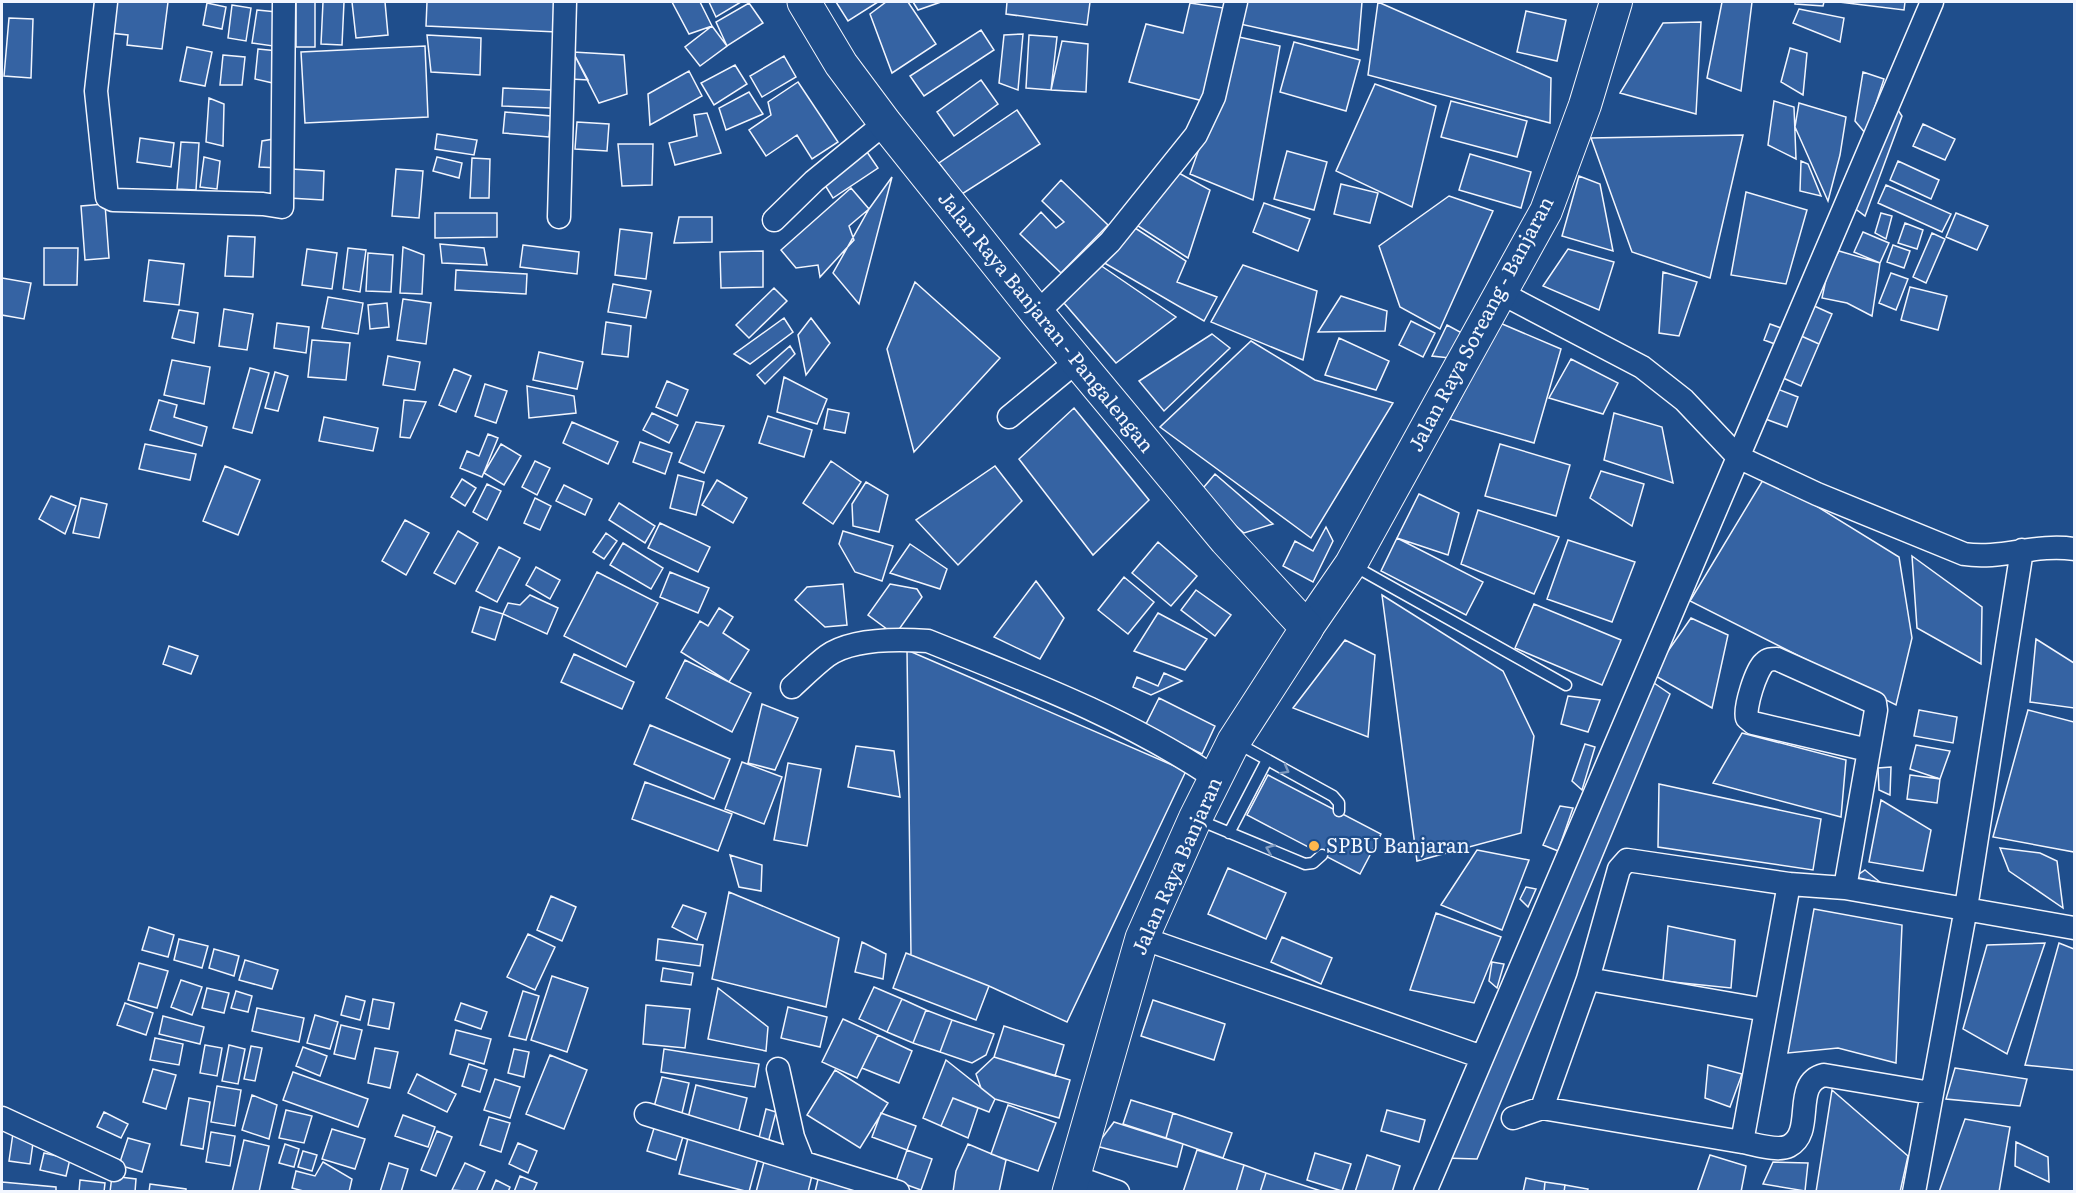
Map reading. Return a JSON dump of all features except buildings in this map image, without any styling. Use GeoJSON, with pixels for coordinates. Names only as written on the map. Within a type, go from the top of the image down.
{"type":"FeatureCollection","features":[{"type":"Feature","properties":{"kind":"main road","name":"Jalan Raya Banjaran - Pangalengan"},"geometry":{"type":"LineString","coordinates":[[804,2],[841,64],[885,123],[1037,313],[1233,548],[1307,628]]}},
{"type":"Feature","properties":{"kind":"main road","name":"Jalan Raya Soreang - Banjaran"},"geometry":{"type":"LineString","coordinates":[[1307,628],[1352,564],[1546,211],[1585,105],[1616,2]]}},
{"type":"Feature","properties":{"kind":"main road","name":"Jalan Raya Banjaran"},"geometry":{"type":"LineString","coordinates":[[1071,1184],[1142,938],[1195,819],[1234,741],[1307,628]]}},
{"type":"Feature","properties":{"kind":"street"},"geometry":{"type":"LineString","coordinates":[[106,2],[96,72],[96,98],[107,197],[113,200],[263,204],[282,207],[284,2]]}},
{"type":"Feature","properties":{"kind":"street"},"geometry":{"type":"LineString","coordinates":[[559,217],[565,2]]}},
{"type":"Feature","properties":{"kind":"street"},"geometry":{"type":"LineString","coordinates":[[1037,313],[1110,243],[1196,135],[1214,97],[1236,2]]}},
{"type":"Feature","properties":{"kind":"street"},"geometry":{"type":"LineString","coordinates":[[1425,1191],[1932,2]]}},
{"type":"Feature","properties":{"kind":"street"},"geometry":{"type":"LineString","coordinates":[[774,220],[814,181],[885,123]]}},
{"type":"Feature","properties":{"kind":"street"},"geometry":{"type":"LineString","coordinates":[[1501,293],[1642,367],[1684,400],[1738,457],[1817,494],[1964,554],[1983,557],[2046,546],[2074,549]]}},
{"type":"Feature","properties":{"kind":"street"},"geometry":{"type":"LineString","coordinates":[[1009,417],[1077,361]]}},
{"type":"Feature","properties":{"kind":"street"},"geometry":{"type":"LineString","coordinates":[[1914,1191],[1966,908],[2022,550]]}},
{"type":"Feature","properties":{"kind":"street"},"geometry":{"type":"LineString","coordinates":[[792,687],[829,655],[851,647],[902,640],[928,641],[1091,708],[1168,747],[1215,778]]}},
{"type":"Feature","properties":{"kind":"street"},"geometry":{"type":"LineString","coordinates":[[1845,888],[1876,710],[1875,704],[1777,659],[1770,659],[1762,664],[1746,707],[1747,718],[1753,723],[1868,750]]}},
{"type":"Feature","properties":{"kind":"street"},"geometry":{"type":"LineString","coordinates":[[1542,1108],[1588,979],[1619,869],[1627,860],[1789,884],[1845,888],[2074,928]]}},
{"type":"Feature","properties":{"kind":"street"},"geometry":{"type":"LineString","coordinates":[[1742,1142],[1789,884]]}},
{"type":"Feature","properties":{"kind":"street"},"geometry":{"type":"LineString","coordinates":[[1142,938],[1482,1057]]}},
{"type":"Feature","properties":{"kind":"street"},"geometry":{"type":"LineString","coordinates":[[1588,979],[1766,1010]]}},
{"type":"Feature","properties":{"kind":"street"},"geometry":{"type":"LineString","coordinates":[[778,1069],[801,1160]]}},
{"type":"Feature","properties":{"kind":"street"},"geometry":{"type":"LineString","coordinates":[[1513,1118],[1542,1108],[1777,1148],[1788,1146],[1799,1137],[1808,1085],[1815,1077],[1824,1076],[1931,1093]]}},
{"type":"Feature","properties":{"kind":"street"},"geometry":{"type":"LineString","coordinates":[[646,1114],[898,1191]]}},
{"type":"Feature","properties":{"kind":"street"},"geometry":{"type":"LineString","coordinates":[[2,1118],[114,1170]]}},
{"type":"Feature","properties":{"kind":"street"},"geometry":{"type":"LineString","coordinates":[[1071,1184],[1118,1191]]}},
{"type":"Feature","properties":{"kind":"lane"},"geometry":{"type":"LineString","coordinates":[[1352,564],[1566,685]]}},
{"type":"Feature","properties":{"kind":"lane"},"geometry":{"type":"LineString","coordinates":[[1234,741],[1333,796],[1339,803],[1339,812]]}},
{"type":"Feature","properties":{"kind":"lane"},"geometry":{"type":"LineString","coordinates":[[1229,833],[1267,760]]}},
{"type":"Feature","properties":{"kind":"lane"},"geometry":{"type":"LineString","coordinates":[[1195,819],[1305,864],[1313,863],[1322,855]]}},
{"type":"Feature","properties":{"kind":"place","name":"SPBU Banjaran"},"geometry":{"type":"Point","coordinates":[1314,846]}}]}
